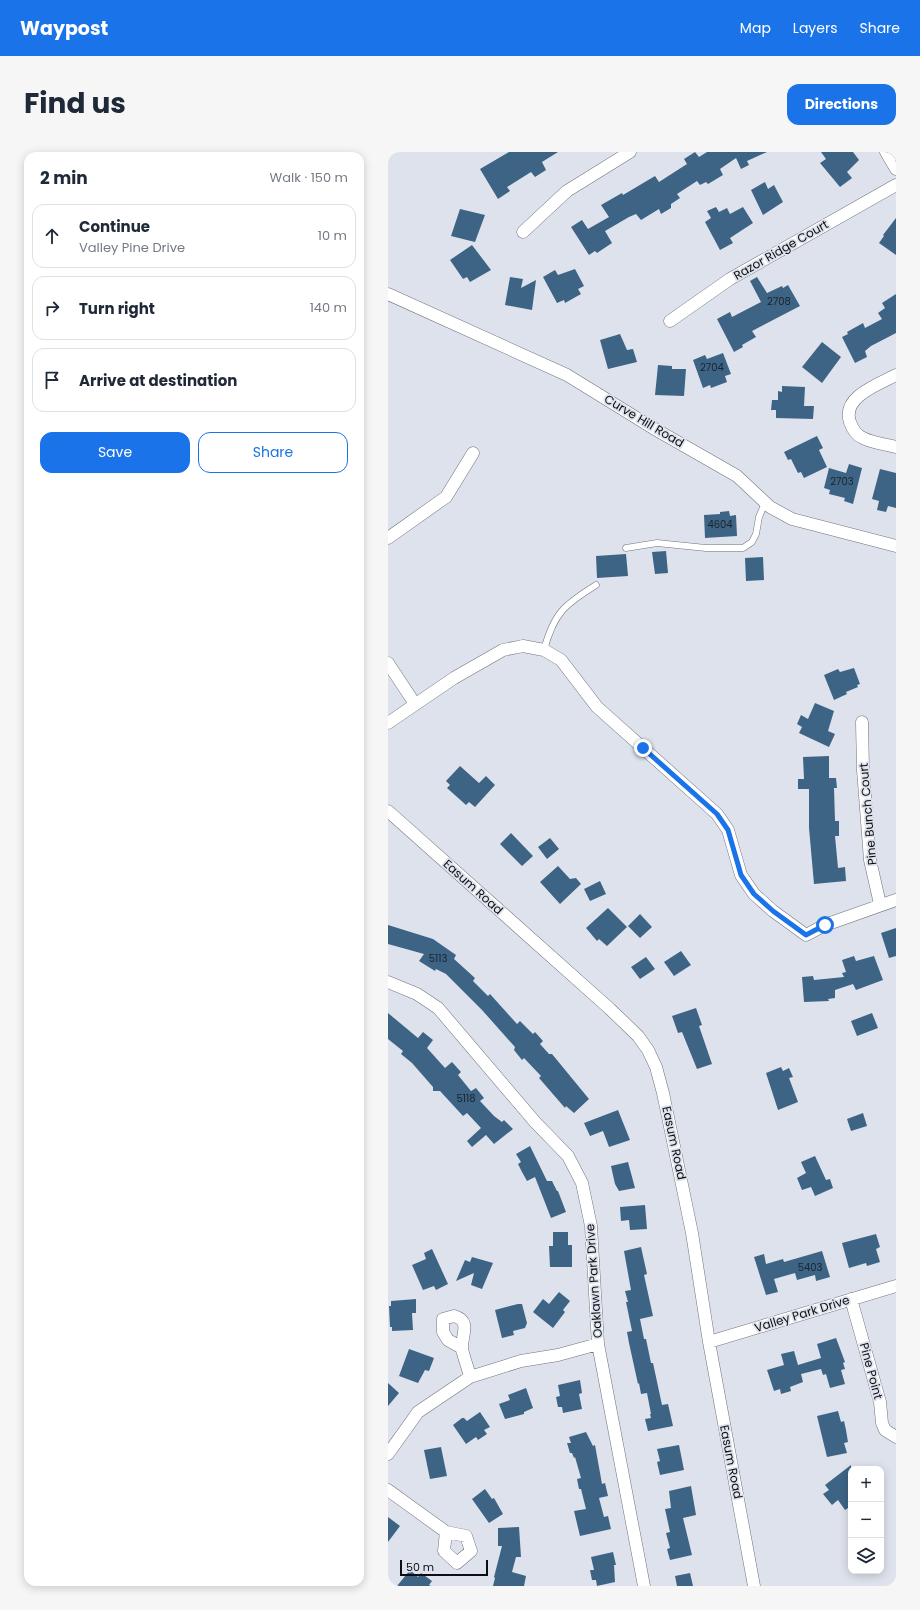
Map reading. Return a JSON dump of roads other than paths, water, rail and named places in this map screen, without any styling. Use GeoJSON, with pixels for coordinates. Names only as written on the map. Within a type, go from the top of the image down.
{"type":"FeatureCollection","features":[{"type":"Feature","properties":{"kind":"street"},"geometry":{"type":"LineString","coordinates":[[523,232],[567,191],[630,152]]}},
{"type":"Feature","properties":{"kind":"street"},"geometry":{"type":"LineString","coordinates":[[886,152],[896,169]]}},
{"type":"Feature","properties":{"kind":"street","name":"Razor Ridge Court"},"geometry":{"type":"LineString","coordinates":[[670,321],[730,279],[896,185]]}},
{"type":"Feature","properties":{"kind":"street","name":"Curve Hill Road"},"geometry":{"type":"LineString","coordinates":[[388,294],[567,375],[653,428],[737,476],[765,503],[777,512],[792,518],[896,546]]}},
{"type":"Feature","properties":{"kind":"street"},"geometry":{"type":"LineString","coordinates":[[896,375],[862,393],[851,405],[848,417],[852,429],[862,438],[896,447]]}},
{"type":"Feature","properties":{"kind":"street"},"geometry":{"type":"LineString","coordinates":[[388,538],[446,497],[473,453]]}},
{"type":"Feature","properties":{"kind":"street"},"geometry":{"type":"LineString","coordinates":[[388,723],[454,678],[503,650],[524,646],[544,650],[561,660],[597,707],[717,814],[728,830],[741,875],[754,894],[773,911],[806,935],[825,925],[880,904],[896,900]]}},
{"type":"Feature","properties":{"kind":"street"},"geometry":{"type":"LineString","coordinates":[[388,663],[415,704]]}},
{"type":"Feature","properties":{"kind":"street","name":"Pine Bunch Court"},"geometry":{"type":"LineString","coordinates":[[862,722],[863,770],[870,860],[880,904]]}},
{"type":"Feature","properties":{"kind":"street","name":"Easum Road"},"geometry":{"type":"LineString","coordinates":[[388,811],[610,1009],[638,1036],[648,1050],[656,1067],[663,1093],[692,1233],[709,1342],[754,1586]]}},
{"type":"Feature","properties":{"kind":"street","name":"Oaklawn Park Drive"},"geometry":{"type":"LineString","coordinates":[[388,982],[417,994],[438,1008],[535,1122],[568,1156],[582,1183],[591,1226],[598,1344],[644,1586]]}},
{"type":"Feature","properties":{"kind":"street","name":"Valley Park Drive"},"geometry":{"type":"LineString","coordinates":[[709,1342],[896,1286]]}},
{"type":"Feature","properties":{"kind":"street","name":"Pine Point"},"geometry":{"type":"LineString","coordinates":[[851,1300],[880,1402],[882,1423],[886,1430],[896,1436]]}},
{"type":"Feature","properties":{"kind":"street"},"geometry":{"type":"LineString","coordinates":[[388,1454],[418,1412],[470,1377],[521,1361],[558,1355],[598,1344]]}},
{"type":"Feature","properties":{"kind":"street"},"geometry":{"type":"LineString","coordinates":[[462,1348],[470,1377]]}},
{"type":"Feature","properties":{"kind":"street"},"geometry":{"type":"LineString","coordinates":[[388,1490],[446,1532],[444,1551],[457,1563],[471,1550],[466,1536],[446,1532]]}},
{"type":"Feature","properties":{"kind":"lane"},"geometry":{"type":"LineString","coordinates":[[626,548],[656,543],[706,548],[743,548],[752,542],[756,534],[759,517],[765,503]]}},
{"type":"Feature","properties":{"kind":"lane"},"geometry":{"type":"LineString","coordinates":[[544,650],[550,631],[560,612],[596,585]]}}]}
